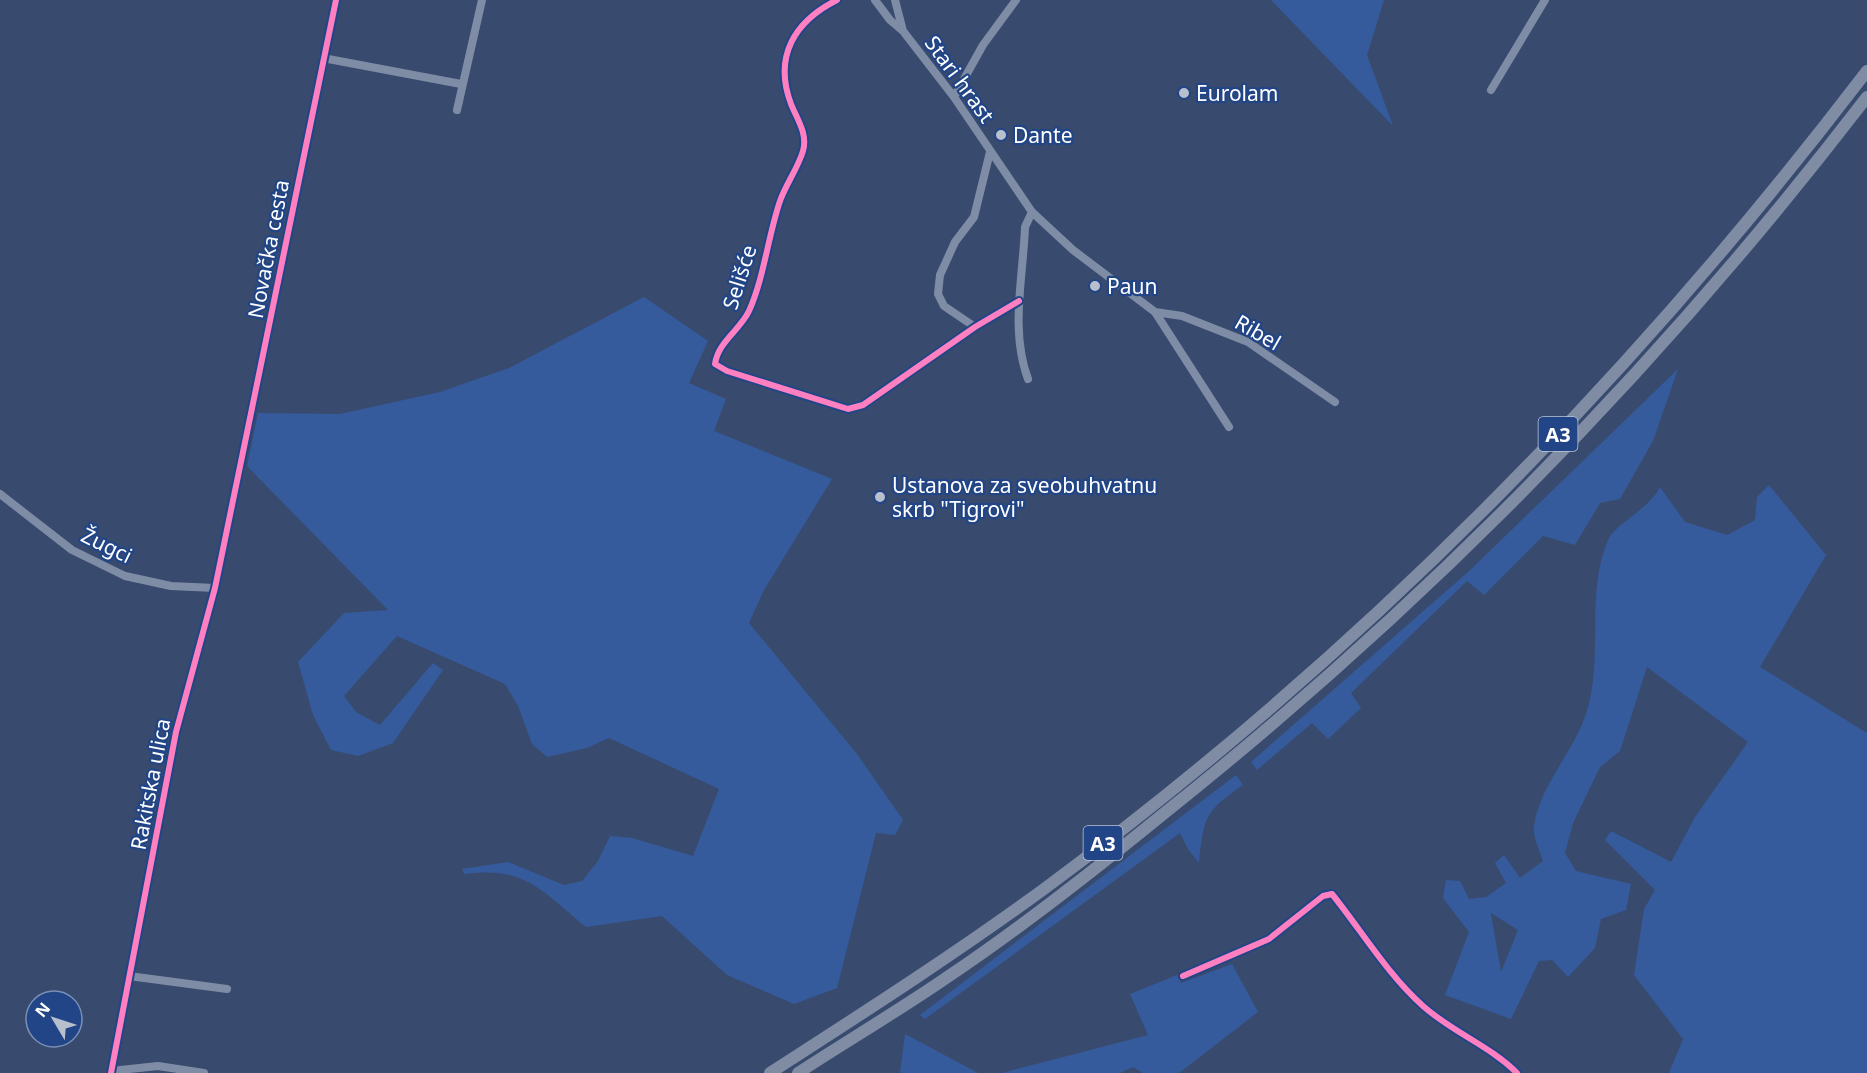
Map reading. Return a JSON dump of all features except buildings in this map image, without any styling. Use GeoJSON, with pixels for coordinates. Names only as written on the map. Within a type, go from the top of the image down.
{"type":"FeatureCollection","features":[{"type":"Feature","properties":{"kind":"highway","name":"A3"},"geometry":{"type":"LineString","coordinates":[[770,1073],[945,960],[1046,888],[1229,743],[1357,632],[1475,521],[1606,384],[1699,282],[1809,148],[1867,72]]}},
{"type":"Feature","properties":{"kind":"highway","name":"A3"},"geometry":{"type":"LineString","coordinates":[[798,1073],[947,978],[1049,904],[1232,760],[1386,626],[1508,507],[1617,394],[1708,292],[1817,162],[1867,96]]}},
{"type":"Feature","properties":{"kind":"street","name":"Novačka cesta"},"geometry":{"type":"LineString","coordinates":[[233,504],[336,0]]}},
{"type":"Feature","properties":{"kind":"street"},"geometry":{"type":"LineString","coordinates":[[457,110],[461,84],[482,0]]}},
{"type":"Feature","properties":{"kind":"street","name":"Selišće"},"geometry":{"type":"LineString","coordinates":[[837,0],[819,9],[806,22],[785,52],[790,100],[805,136],[803,151],[780,200],[749,310],[716,354],[716,364],[727,371],[848,409],[863,405],[975,327]]}},
{"type":"Feature","properties":{"kind":"street"},"geometry":{"type":"LineString","coordinates":[[875,0],[890,20],[903,31]]}},
{"type":"Feature","properties":{"kind":"street","name":"Stari hrast"},"geometry":{"type":"LineString","coordinates":[[895,0],[903,31],[954,97],[1032,212]]}},
{"type":"Feature","properties":{"kind":"street"},"geometry":{"type":"LineString","coordinates":[[954,97],[983,45],[1016,0]]}},
{"type":"Feature","properties":{"kind":"street"},"geometry":{"type":"LineString","coordinates":[[1491,90],[1545,0]]}},
{"type":"Feature","properties":{"kind":"street"},"geometry":{"type":"LineString","coordinates":[[323,58],[461,84]]}},
{"type":"Feature","properties":{"kind":"street"},"geometry":{"type":"LineString","coordinates":[[990,152],[974,217],[955,243],[940,275],[938,294],[944,306],[975,327],[1019,301]]}},
{"type":"Feature","properties":{"kind":"street"},"geometry":{"type":"LineString","coordinates":[[1028,379],[1019,355],[1019,301],[1024,270],[1025,227],[1032,212]]}},
{"type":"Feature","properties":{"kind":"street","name":"Ribel"},"geometry":{"type":"LineString","coordinates":[[1032,212],[1073,250],[1155,312],[1229,427]]}},
{"type":"Feature","properties":{"kind":"street","name":"Ribel"},"geometry":{"type":"LineString","coordinates":[[1155,312],[1182,316],[1248,342],[1335,402]]}},
{"type":"Feature","properties":{"kind":"street","name":"Žugci"},"geometry":{"type":"LineString","coordinates":[[0,494],[72,549],[125,576],[171,586],[215,588]]}},
{"type":"Feature","properties":{"kind":"street","name":"Rakitska ulica"},"geometry":{"type":"LineString","coordinates":[[111,1072],[176,732],[215,588],[233,504]]}},
{"type":"Feature","properties":{"kind":"street"},"geometry":{"type":"LineString","coordinates":[[1183,976],[1269,939],[1323,896],[1332,894],[1413,997],[1467,1039],[1498,1056],[1517,1073]]}},
{"type":"Feature","properties":{"kind":"street"},"geometry":{"type":"LineString","coordinates":[[129,976],[228,989]]}},
{"type":"Feature","properties":{"kind":"street"},"geometry":{"type":"LineString","coordinates":[[111,1072],[158,1066],[204,1073]]}},
{"type":"Feature","properties":{"kind":"shaded area"},"geometry":{"type":"Polygon","coordinates":[[[1271,0],[1384,0],[1367,55],[1393,126],[1271,0]]]}},
{"type":"Feature","properties":{"kind":"shaded area"},"geometry":{"type":"Polygon","coordinates":[[[644,297],[708,341],[689,383],[726,399],[714,431],[832,479],[764,590],[749,623],[857,754],[903,820],[895,835],[876,833],[837,988],[794,1004],[727,975],[662,916],[586,927],[544,892],[518,877],[485,872],[464,874],[462,869],[508,862],[564,885],[582,881],[598,861],[610,836],[632,838],[693,856],[719,789],[609,738],[587,748],[547,757],[532,744],[518,706],[505,684],[397,636],[344,696],[356,712],[380,725],[433,663],[443,670],[393,743],[358,756],[331,750],[313,715],[298,662],[344,613],[388,610],[247,466],[258,413],[340,414],[440,392],[509,368],[644,297]]]}},
{"type":"Feature","properties":{"kind":"shaded area"},"geometry":{"type":"Polygon","coordinates":[[[1678,369],[1653,441],[1620,499],[1600,503],[1575,545],[1543,536],[1484,595],[1467,581],[1351,693],[1361,708],[1328,739],[1312,723],[1257,770],[1251,762],[1468,572],[1678,369]]]}},
{"type":"Feature","properties":{"kind":"shaded area"},"geometry":{"type":"Polygon","coordinates":[[[1769,485],[1826,555],[1760,667],[1867,733],[1867,1073],[1669,1073],[1683,1039],[1634,975],[1644,909],[1655,890],[1605,840],[1611,831],[1671,862],[1695,817],[1748,742],[1647,667],[1620,751],[1600,767],[1573,823],[1565,853],[1576,871],[1631,884],[1626,910],[1601,919],[1595,948],[1568,977],[1552,960],[1539,961],[1511,1019],[1445,995],[1469,932],[1443,898],[1446,880],[1460,881],[1469,899],[1486,897],[1506,883],[1495,863],[1504,855],[1520,878],[1543,861],[1535,839],[1534,826],[1549,783],[1574,742],[1586,714],[1594,670],[1598,580],[1602,559],[1612,533],[1641,509],[1660,487],[1685,522],[1727,535],[1755,520],[1757,497],[1769,485]],[[1491,913],[1501,972],[1518,930],[1491,913]]]}},
{"type":"Feature","properties":{"kind":"shaded area"},"geometry":{"type":"Polygon","coordinates":[[[1236,775],[1243,785],[1220,802],[1208,817],[1202,835],[1199,863],[1188,849],[1180,833],[925,1019],[920,1015],[1236,775]]]}},
{"type":"Feature","properties":{"kind":"shaded area"},"geometry":{"type":"Polygon","coordinates":[[[1232,964],[1258,1012],[1179,1073],[1143,1073],[1133,1067],[1120,1073],[1002,1073],[1148,1035],[1130,994],[1177,975],[1181,983],[1232,964]]]}},
{"type":"Feature","properties":{"kind":"shaded area"},"geometry":{"type":"Polygon","coordinates":[[[905,1034],[978,1073],[900,1073],[905,1034]]]}},
{"type":"Feature","properties":{"kind":"cycle path"},"geometry":{"type":"LineString","coordinates":[[111,1073],[176,732],[215,588],[336,0]]}},
{"type":"Feature","properties":{"kind":"cycle path"},"geometry":{"type":"LineString","coordinates":[[837,0],[810,18],[799,29],[787,56],[786,87],[803,133],[803,151],[780,201],[749,311],[720,349],[715,364],[727,371],[848,409],[863,405],[975,327],[1019,301]]}},
{"type":"Feature","properties":{"kind":"cycle path"},"geometry":{"type":"LineString","coordinates":[[1183,976],[1269,939],[1323,896],[1332,894],[1410,994],[1446,1024],[1495,1055],[1517,1073]]}},
{"type":"Feature","properties":{"kind":"place","name":"Eurolam"},"geometry":{"type":"Point","coordinates":[1184,93]}},
{"type":"Feature","properties":{"kind":"place","name":"Dante"},"geometry":{"type":"Point","coordinates":[1001,135]}},
{"type":"Feature","properties":{"kind":"place","name":"Paun"},"geometry":{"type":"Point","coordinates":[1095,286]}},
{"type":"Feature","properties":{"kind":"place","name":"Ustanova za sveobuhvatnu skrb \"Tigrovi\""},"geometry":{"type":"Point","coordinates":[880,497]}}]}
